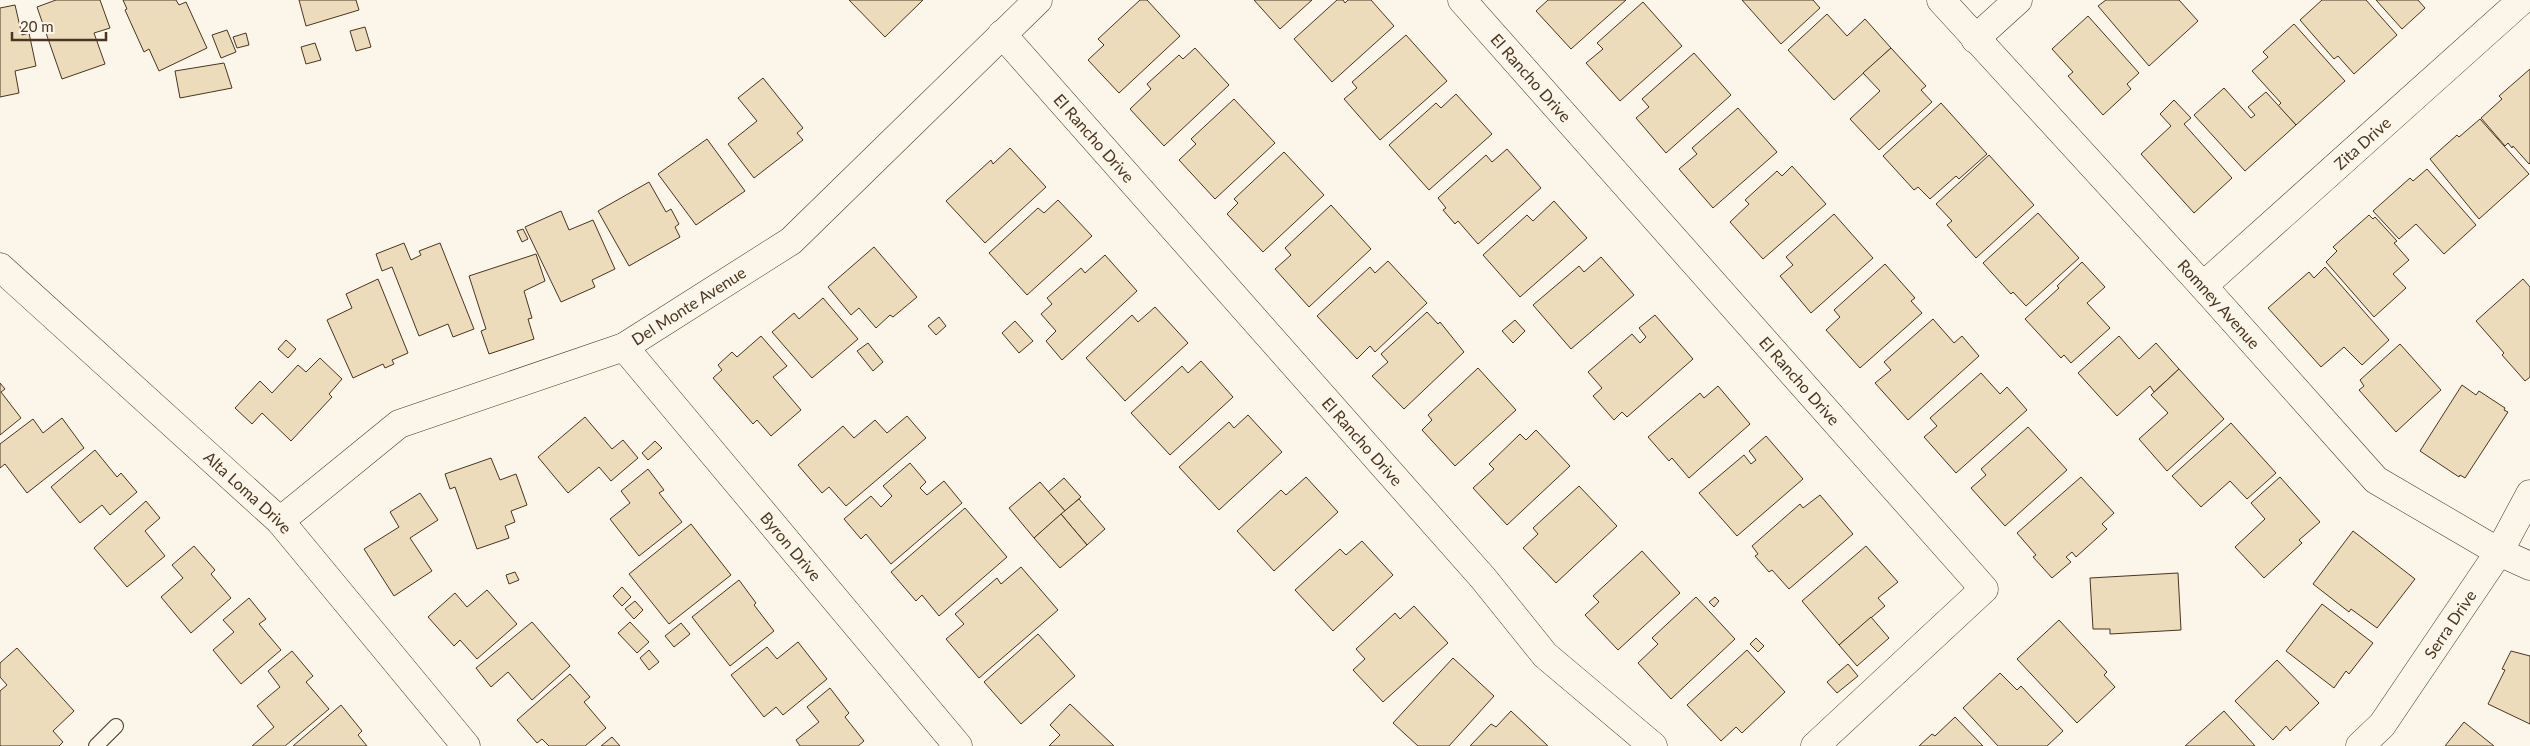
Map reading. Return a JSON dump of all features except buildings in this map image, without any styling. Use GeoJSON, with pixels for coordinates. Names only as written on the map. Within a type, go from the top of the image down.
{"type":"FeatureCollection","features":[{"type":"Feature","properties":{"kind":"street","name":"Del Monte Avenue"},"geometry":{"type":"LineString","coordinates":[[280,521],[399,424],[624,347],[791,241],[1038,0]]}},
{"type":"Feature","properties":{"kind":"street","name":"El Rancho Drive"},"geometry":{"type":"LineString","coordinates":[[1462,0],[1984,589],[1815,746]]}},
{"type":"Feature","properties":{"kind":"street","name":"Romney Avenue"},"geometry":{"type":"LineString","coordinates":[[1941,0],[2203,286],[2376,480],[2499,552],[2530,566]]}},
{"type":"Feature","properties":{"kind":"street"},"geometry":{"type":"LineString","coordinates":[[1975,39],[2018,0]]}},
{"type":"Feature","properties":{"kind":"street","name":"Zita Drive"},"geometry":{"type":"LineString","coordinates":[[2203,286],[2522,0]]}},
{"type":"Feature","properties":{"kind":"street","name":"El Rancho Drive"},"geometry":{"type":"LineString","coordinates":[[1002,34],[1483,578],[1545,655],[1653,746]]}},
{"type":"Feature","properties":{"kind":"street","name":"Alta Loma Drive"},"geometry":{"type":"LineString","coordinates":[[0,267],[280,521],[466,746]]}},
{"type":"Feature","properties":{"kind":"street","name":"Byron Drive"},"geometry":{"type":"LineString","coordinates":[[624,347],[958,746]]}},
{"type":"Feature","properties":{"kind":"street","name":"Serra Drive"},"geometry":{"type":"LineString","coordinates":[[2360,746],[2382,725],[2499,552],[2530,494]]}},
{"type":"Feature","properties":{"kind":"lane"},"geometry":{"type":"LineString","coordinates":[[96,746],[116,726]]}}]}
